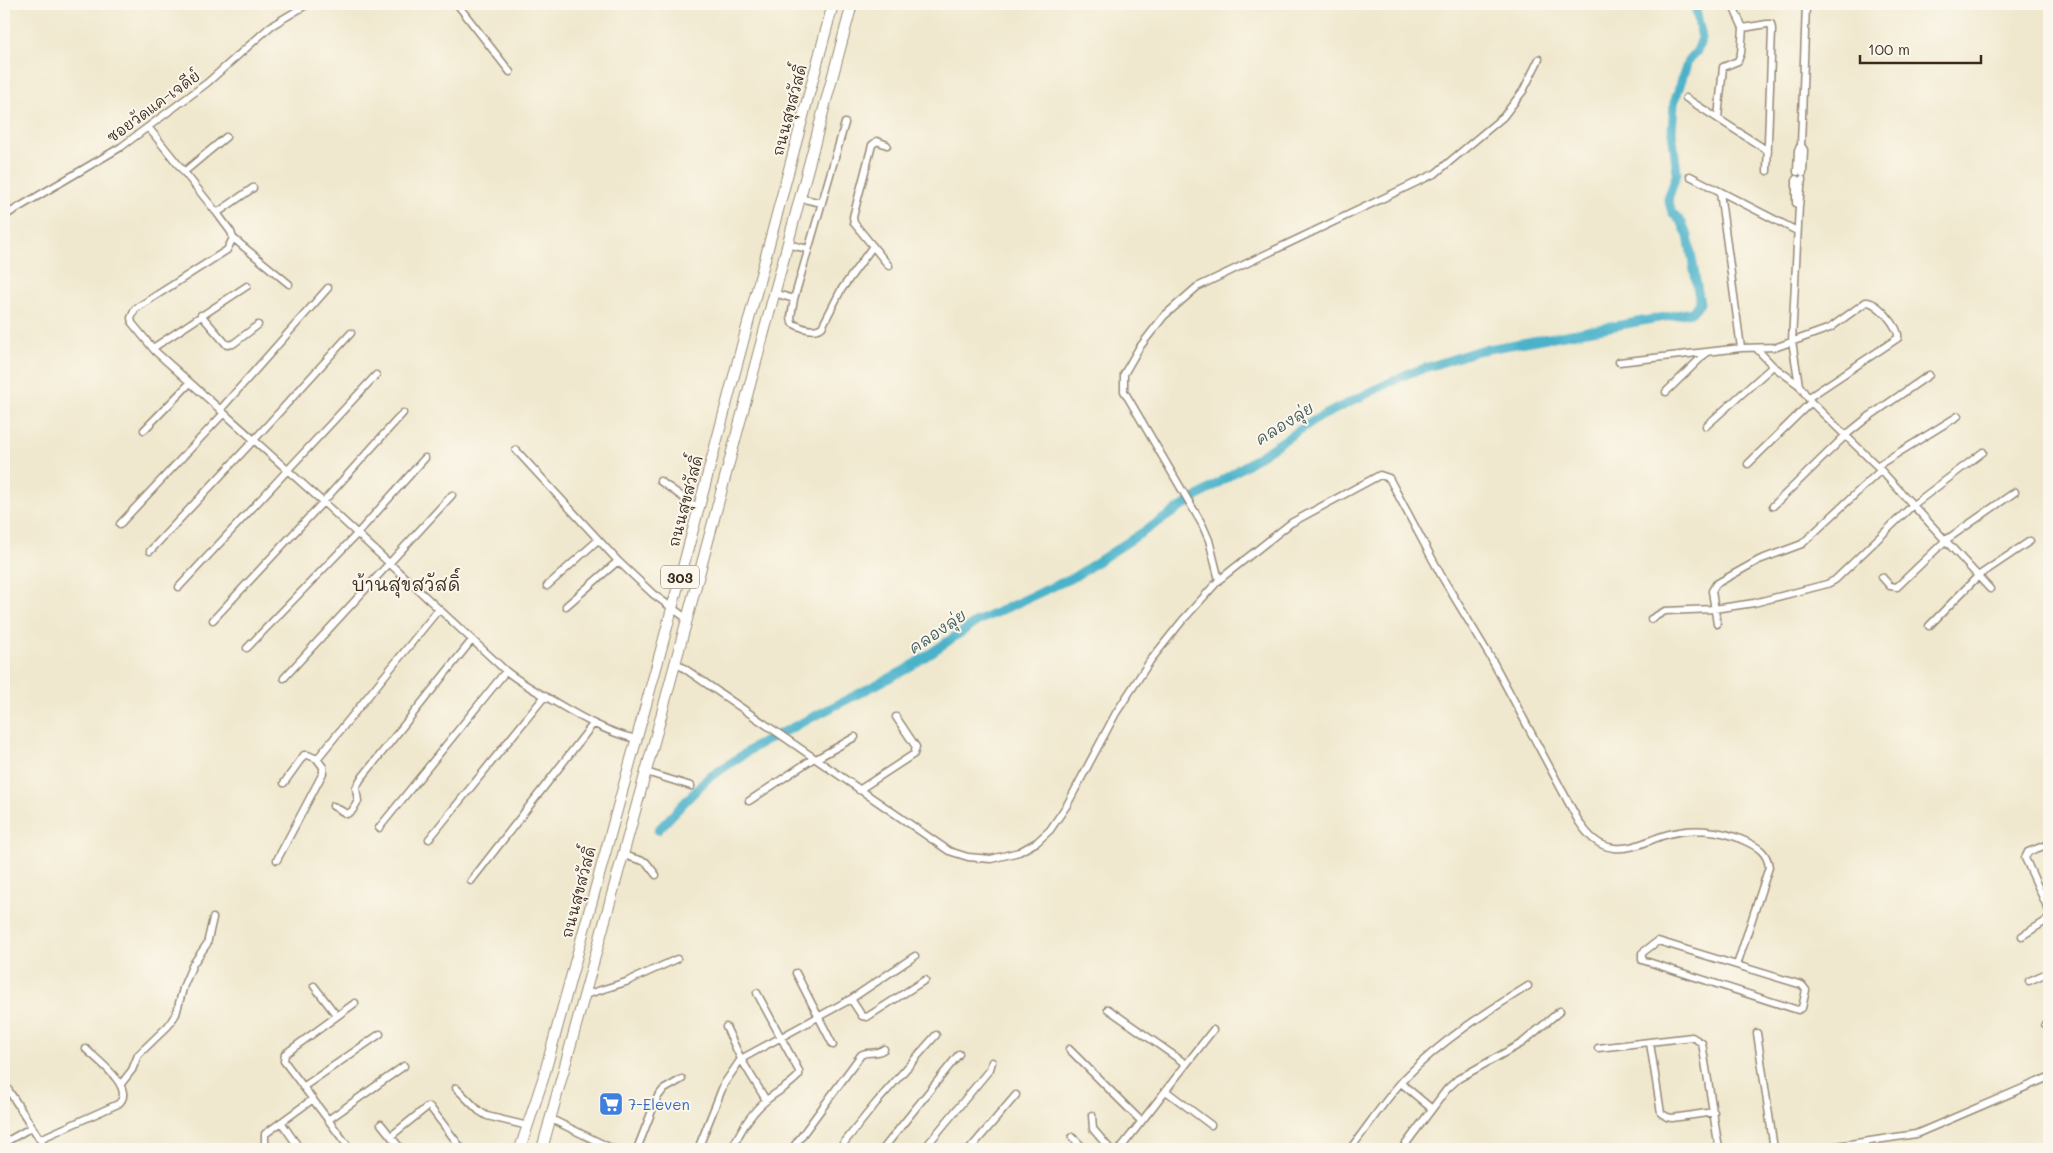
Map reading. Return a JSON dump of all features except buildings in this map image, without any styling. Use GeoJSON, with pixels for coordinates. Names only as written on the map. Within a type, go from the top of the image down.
{"type":"FeatureCollection","features":[{"type":"Feature","properties":{"kind":"main road","name":"ถนนสุขสวัสดิ์"},"geometry":{"type":"LineString","coordinates":[[520,1149],[545,1070],[672,609],[833,4]]}},
{"type":"Feature","properties":{"kind":"main road","name":"303"},"geometry":{"type":"LineString","coordinates":[[542,1149],[646,772],[852,4]]}},
{"type":"Feature","properties":{"kind":"street","name":"ซอยวัดแค-เจดีย์"},"geometry":{"type":"LineString","coordinates":[[4,216],[121,147],[207,83],[271,26],[308,4]]}},
{"type":"Feature","properties":{"kind":"street"},"geometry":{"type":"LineString","coordinates":[[457,4],[510,72]]}},
{"type":"Feature","properties":{"kind":"street"},"geometry":{"type":"LineString","coordinates":[[1718,118],[1723,67],[1740,59],[1743,28],[1732,4]]}},
{"type":"Feature","properties":{"kind":"street"},"geometry":{"type":"LineString","coordinates":[[1799,385],[1792,341],[1800,176],[1798,150],[1801,145],[1806,4]]}},
{"type":"Feature","properties":{"kind":"street"},"geometry":{"type":"LineString","coordinates":[[1743,28],[1770,24],[1772,29],[1768,170]]}},
{"type":"Feature","properties":{"kind":"street"},"geometry":{"type":"LineString","coordinates":[[1219,580],[1209,540],[1202,524],[1124,391],[1124,374],[1139,348],[1164,316],[1197,287],[1436,173],[1503,117],[1523,91],[1539,59]]}},
{"type":"Feature","properties":{"kind":"street"},"geometry":{"type":"LineString","coordinates":[[1686,98],[1768,151]]}},
{"type":"Feature","properties":{"kind":"street"},"geometry":{"type":"LineString","coordinates":[[844,123],[794,299],[792,323],[807,329],[818,330],[822,327],[841,290],[873,246]]}},
{"type":"Feature","properties":{"kind":"street"},"geometry":{"type":"LineString","coordinates":[[148,127],[217,213],[231,232],[233,238],[289,284]]}},
{"type":"Feature","properties":{"kind":"street"},"geometry":{"type":"LineString","coordinates":[[184,172],[226,136]]}},
{"type":"Feature","properties":{"kind":"street"},"geometry":{"type":"LineString","coordinates":[[887,145],[877,141],[872,145],[853,217],[854,223],[889,266]]}},
{"type":"Feature","properties":{"kind":"street"},"geometry":{"type":"LineString","coordinates":[[1690,176],[1797,231]]}},
{"type":"Feature","properties":{"kind":"street"},"geometry":{"type":"LineString","coordinates":[[217,213],[253,188]]}},
{"type":"Feature","properties":{"kind":"street"},"geometry":{"type":"LineString","coordinates":[[1720,192],[1742,348]]}},
{"type":"Feature","properties":{"kind":"street"},"geometry":{"type":"LineString","coordinates":[[799,198],[822,203]]}},
{"type":"Feature","properties":{"kind":"street"},"geometry":{"type":"LineString","coordinates":[[233,238],[227,250],[135,309],[131,318],[132,324],[152,348],[288,470],[506,671],[593,724],[609,732],[636,739]]}},
{"type":"Feature","properties":{"kind":"street"},"geometry":{"type":"LineString","coordinates":[[787,244],[808,249]]}},
{"type":"Feature","properties":{"kind":"street"},"geometry":{"type":"LineString","coordinates":[[152,348],[247,286]]}},
{"type":"Feature","properties":{"kind":"street"},"geometry":{"type":"LineString","coordinates":[[120,524],[222,412],[328,288]]}},
{"type":"Feature","properties":{"kind":"street"},"geometry":{"type":"LineString","coordinates":[[774,293],[794,299]]}},
{"type":"Feature","properties":{"kind":"street"},"geometry":{"type":"LineString","coordinates":[[1619,362],[1742,348],[1774,348],[1830,328],[1866,302],[1874,303],[1889,318],[1899,333],[1898,338],[1810,400],[1748,464]]}},
{"type":"Feature","properties":{"kind":"street"},"geometry":{"type":"LineString","coordinates":[[201,315],[227,345],[233,344],[258,326]]}},
{"type":"Feature","properties":{"kind":"street"},"geometry":{"type":"LineString","coordinates":[[150,551],[254,440],[350,333]]}},
{"type":"Feature","properties":{"kind":"street"},"geometry":{"type":"LineString","coordinates":[[1757,349],[1774,366],[1799,385],[1810,400],[1879,468],[1990,589]]}},
{"type":"Feature","properties":{"kind":"street"},"geometry":{"type":"LineString","coordinates":[[1666,392],[1707,352]]}},
{"type":"Feature","properties":{"kind":"street"},"geometry":{"type":"LineString","coordinates":[[1706,426],[1774,366]]}},
{"type":"Feature","properties":{"kind":"street"},"geometry":{"type":"LineString","coordinates":[[179,587],[376,374]]}},
{"type":"Feature","properties":{"kind":"street"},"geometry":{"type":"LineString","coordinates":[[1773,506],[1846,434],[1929,375]]}},
{"type":"Feature","properties":{"kind":"street"},"geometry":{"type":"LineString","coordinates":[[144,430],[190,383]]}},
{"type":"Feature","properties":{"kind":"street"},"geometry":{"type":"LineString","coordinates":[[213,620],[323,502],[402,413]]}},
{"type":"Feature","properties":{"kind":"street"},"geometry":{"type":"LineString","coordinates":[[1717,624],[1712,591],[1716,584],[1760,560],[1802,544],[1879,468],[1958,416]]}},
{"type":"Feature","properties":{"kind":"street"},"geometry":{"type":"LineString","coordinates":[[516,450],[618,561],[672,609],[686,618]]}},
{"type":"Feature","properties":{"kind":"street"},"geometry":{"type":"LineString","coordinates":[[1651,619],[1665,611],[1714,609],[1754,603],[1827,584],[1835,580],[1913,505],[1983,452]]}},
{"type":"Feature","properties":{"kind":"street"},"geometry":{"type":"LineString","coordinates":[[247,648],[357,534],[424,458]]}},
{"type":"Feature","properties":{"kind":"street"},"geometry":{"type":"LineString","coordinates":[[675,662],[949,851],[968,858],[991,859],[1019,852],[1037,842],[1050,830],[1067,805],[1116,713],[1150,661],[1182,621],[1219,580],[1291,523],[1380,475],[1389,478],[1442,578],[1491,658],[1580,822],[1593,839],[1601,845],[1626,848],[1681,832],[1715,832],[1731,834],[1757,846],[1763,852],[1768,859],[1769,867],[1738,965]]}},
{"type":"Feature","properties":{"kind":"street"},"geometry":{"type":"LineString","coordinates":[[660,481],[698,508]]}},
{"type":"Feature","properties":{"kind":"street"},"geometry":{"type":"LineString","coordinates":[[1882,577],[1890,586],[1897,587],[1946,540],[2015,492]]}},
{"type":"Feature","properties":{"kind":"street"},"geometry":{"type":"LineString","coordinates":[[284,678],[452,495]]}},
{"type":"Feature","properties":{"kind":"street"},"geometry":{"type":"LineString","coordinates":[[547,586],[598,540]]}},
{"type":"Feature","properties":{"kind":"street"},"geometry":{"type":"LineString","coordinates":[[1929,626],[1978,576],[2030,541]]}},
{"type":"Feature","properties":{"kind":"street"},"geometry":{"type":"LineString","coordinates":[[566,606],[618,561]]}},
{"type":"Feature","properties":{"kind":"street"},"geometry":{"type":"LineString","coordinates":[[317,759],[439,609]]}},
{"type":"Feature","properties":{"kind":"street"},"geometry":{"type":"LineString","coordinates":[[333,806],[348,814],[352,811],[358,801],[356,788],[360,780],[472,640]]}},
{"type":"Feature","properties":{"kind":"street"},"geometry":{"type":"LineString","coordinates":[[379,828],[506,671]]}},
{"type":"Feature","properties":{"kind":"street"},"geometry":{"type":"LineString","coordinates":[[429,839],[545,696]]}},
{"type":"Feature","properties":{"kind":"street"},"geometry":{"type":"LineString","coordinates":[[859,790],[916,751],[916,747],[896,717]]}},
{"type":"Feature","properties":{"kind":"street"},"geometry":{"type":"LineString","coordinates":[[471,880],[593,724]]}},
{"type":"Feature","properties":{"kind":"street"},"geometry":{"type":"LineString","coordinates":[[749,801],[815,759],[855,737]]}},
{"type":"Feature","properties":{"kind":"street"},"geometry":{"type":"LineString","coordinates":[[277,860],[323,773],[323,767],[317,759],[304,755],[284,783]]}},
{"type":"Feature","properties":{"kind":"street"},"geometry":{"type":"LineString","coordinates":[[646,772],[691,786]]}},
{"type":"Feature","properties":{"kind":"street"},"geometry":{"type":"LineString","coordinates":[[2049,844],[2028,852],[2025,858],[2049,911]]}},
{"type":"Feature","properties":{"kind":"street"},"geometry":{"type":"LineString","coordinates":[[623,855],[646,862],[656,875]]}},
{"type":"Feature","properties":{"kind":"street"},"geometry":{"type":"LineString","coordinates":[[122,1084],[132,1070],[138,1055],[168,1026],[176,1014],[193,964],[207,944],[213,918]]}},
{"type":"Feature","properties":{"kind":"street"},"geometry":{"type":"LineString","coordinates":[[2022,936],[2049,919]]}},
{"type":"Feature","properties":{"kind":"street"},"geometry":{"type":"LineString","coordinates":[[1662,941],[1738,965],[1804,986],[1806,990],[1802,1008],[1798,1010],[1780,1005],[1640,958],[1642,953],[1653,942],[1662,941]]}},
{"type":"Feature","properties":{"kind":"street"},"geometry":{"type":"LineString","coordinates":[[698,1149],[724,1084],[741,1059],[851,999],[916,956]]}},
{"type":"Feature","properties":{"kind":"street"},"geometry":{"type":"LineString","coordinates":[[585,995],[626,982],[677,960]]}},
{"type":"Feature","properties":{"kind":"street"},"geometry":{"type":"LineString","coordinates":[[2029,981],[2049,972]]}},
{"type":"Feature","properties":{"kind":"street"},"geometry":{"type":"LineString","coordinates":[[796,973],[833,1045]]}},
{"type":"Feature","properties":{"kind":"street"},"geometry":{"type":"LineString","coordinates":[[851,999],[862,1016],[867,1017],[925,980]]}},
{"type":"Feature","properties":{"kind":"street"},"geometry":{"type":"LineString","coordinates":[[314,986],[337,1016]]}},
{"type":"Feature","properties":{"kind":"street"},"geometry":{"type":"LineString","coordinates":[[1350,1149],[1401,1083],[1440,1045],[1528,986]]}},
{"type":"Feature","properties":{"kind":"street"},"geometry":{"type":"LineString","coordinates":[[732,1149],[743,1128],[766,1100],[799,1075],[799,1071],[757,993]]}},
{"type":"Feature","properties":{"kind":"street"},"geometry":{"type":"LineString","coordinates":[[350,1149],[283,1057],[355,1003]]}},
{"type":"Feature","properties":{"kind":"street"},"geometry":{"type":"LineString","coordinates":[[1108,1010],[1186,1064]]}},
{"type":"Feature","properties":{"kind":"street"},"geometry":{"type":"LineString","coordinates":[[1402,1149],[1432,1108],[1458,1079],[1522,1043],[1560,1011]]}},
{"type":"Feature","properties":{"kind":"street"},"geometry":{"type":"LineString","coordinates":[[726,1027],[741,1059],[766,1100]]}},
{"type":"Feature","properties":{"kind":"street"},"geometry":{"type":"LineString","coordinates":[[1120,1149],[1213,1030]]}},
{"type":"Feature","properties":{"kind":"street"},"geometry":{"type":"LineString","coordinates":[[1757,1033],[1774,1149]]}},
{"type":"Feature","properties":{"kind":"street"},"geometry":{"type":"LineString","coordinates":[[304,1087],[380,1034]]}},
{"type":"Feature","properties":{"kind":"street"},"geometry":{"type":"LineString","coordinates":[[839,1149],[936,1034]]}},
{"type":"Feature","properties":{"kind":"street"},"geometry":{"type":"LineString","coordinates":[[1598,1048],[1692,1037],[1702,1043],[1719,1149]]}},
{"type":"Feature","properties":{"kind":"street"},"geometry":{"type":"LineString","coordinates":[[1650,1043],[1661,1113],[1672,1118],[1714,1112]]}},
{"type":"Feature","properties":{"kind":"street"},"geometry":{"type":"LineString","coordinates":[[40,1140],[118,1104],[124,1095],[122,1084],[86,1049]]}},
{"type":"Feature","properties":{"kind":"street"},"geometry":{"type":"LineString","coordinates":[[792,1149],[861,1055],[866,1052],[878,1053],[884,1049]]}},
{"type":"Feature","properties":{"kind":"street"},"geometry":{"type":"LineString","coordinates":[[1069,1049],[1141,1121]]}},
{"type":"Feature","properties":{"kind":"street"},"geometry":{"type":"LineString","coordinates":[[883,1149],[959,1054]]}},
{"type":"Feature","properties":{"kind":"street"},"geometry":{"type":"LineString","coordinates":[[924,1149],[990,1069],[992,1062]]}},
{"type":"Feature","properties":{"kind":"street"},"geometry":{"type":"LineString","coordinates":[[328,1120],[404,1066]]}},
{"type":"Feature","properties":{"kind":"street"},"geometry":{"type":"LineString","coordinates":[[1817,1149],[1863,1146],[1916,1134],[2049,1077]]}},
{"type":"Feature","properties":{"kind":"street"},"geometry":{"type":"LineString","coordinates":[[637,1149],[663,1090],[682,1079]]}},
{"type":"Feature","properties":{"kind":"street"},"geometry":{"type":"LineString","coordinates":[[1401,1083],[1432,1108]]}},
{"type":"Feature","properties":{"kind":"street"},"geometry":{"type":"LineString","coordinates":[[4,1085],[46,1149]]}},
{"type":"Feature","properties":{"kind":"street"},"geometry":{"type":"LineString","coordinates":[[456,1088],[479,1111],[487,1116],[528,1126]]}},
{"type":"Feature","properties":{"kind":"street"},"geometry":{"type":"LineString","coordinates":[[1166,1092],[1211,1125]]}},
{"type":"Feature","properties":{"kind":"street"},"geometry":{"type":"LineString","coordinates":[[970,1149],[1016,1095]]}},
{"type":"Feature","properties":{"kind":"street"},"geometry":{"type":"LineString","coordinates":[[270,1149],[265,1143],[265,1134],[313,1099]]}},
{"type":"Feature","properties":{"kind":"street"},"geometry":{"type":"LineString","coordinates":[[391,1136],[427,1106],[430,1106],[462,1149]]}},
{"type":"Feature","properties":{"kind":"street"},"geometry":{"type":"LineString","coordinates":[[1092,1116],[1093,1129],[1110,1149]]}},
{"type":"Feature","properties":{"kind":"street"},"geometry":{"type":"LineString","coordinates":[[551,1119],[613,1149]]}},
{"type":"Feature","properties":{"kind":"street"},"geometry":{"type":"LineString","coordinates":[[281,1122],[300,1149]]}},
{"type":"Feature","properties":{"kind":"street"},"geometry":{"type":"LineString","coordinates":[[382,1124],[401,1149]]}},
{"type":"Feature","properties":{"kind":"street"},"geometry":{"type":"LineString","coordinates":[[4,1144],[32,1127]]}},
{"type":"Feature","properties":{"kind":"street"},"geometry":{"type":"LineString","coordinates":[[1072,1137],[1085,1149]]}},
{"type":"Feature","properties":{"kind":"waterway","name":"คลองลุ่ย"},"geometry":{"type":"LineString","coordinates":[[658,830],[707,779],[756,746],[907,669],[978,621],[1074,577],[1318,418],[1407,374],[1477,351],[1692,312],[1700,303],[1688,236],[1682,223],[1672,212],[1668,199],[1677,173],[1672,131],[1674,103],[1688,61],[1697,51],[1702,38],[1696,10],[1692,4]]}},
{"type":"Feature","properties":{"kind":"place","name":"7-Eleven"},"geometry":{"type":"Point","coordinates":[611,1104]}},
{"type":"Feature","properties":{"kind":"district","name":"บ้านสุขสวัสดิ์"},"geometry":{"type":"Point","coordinates":[406,584]}}]}
